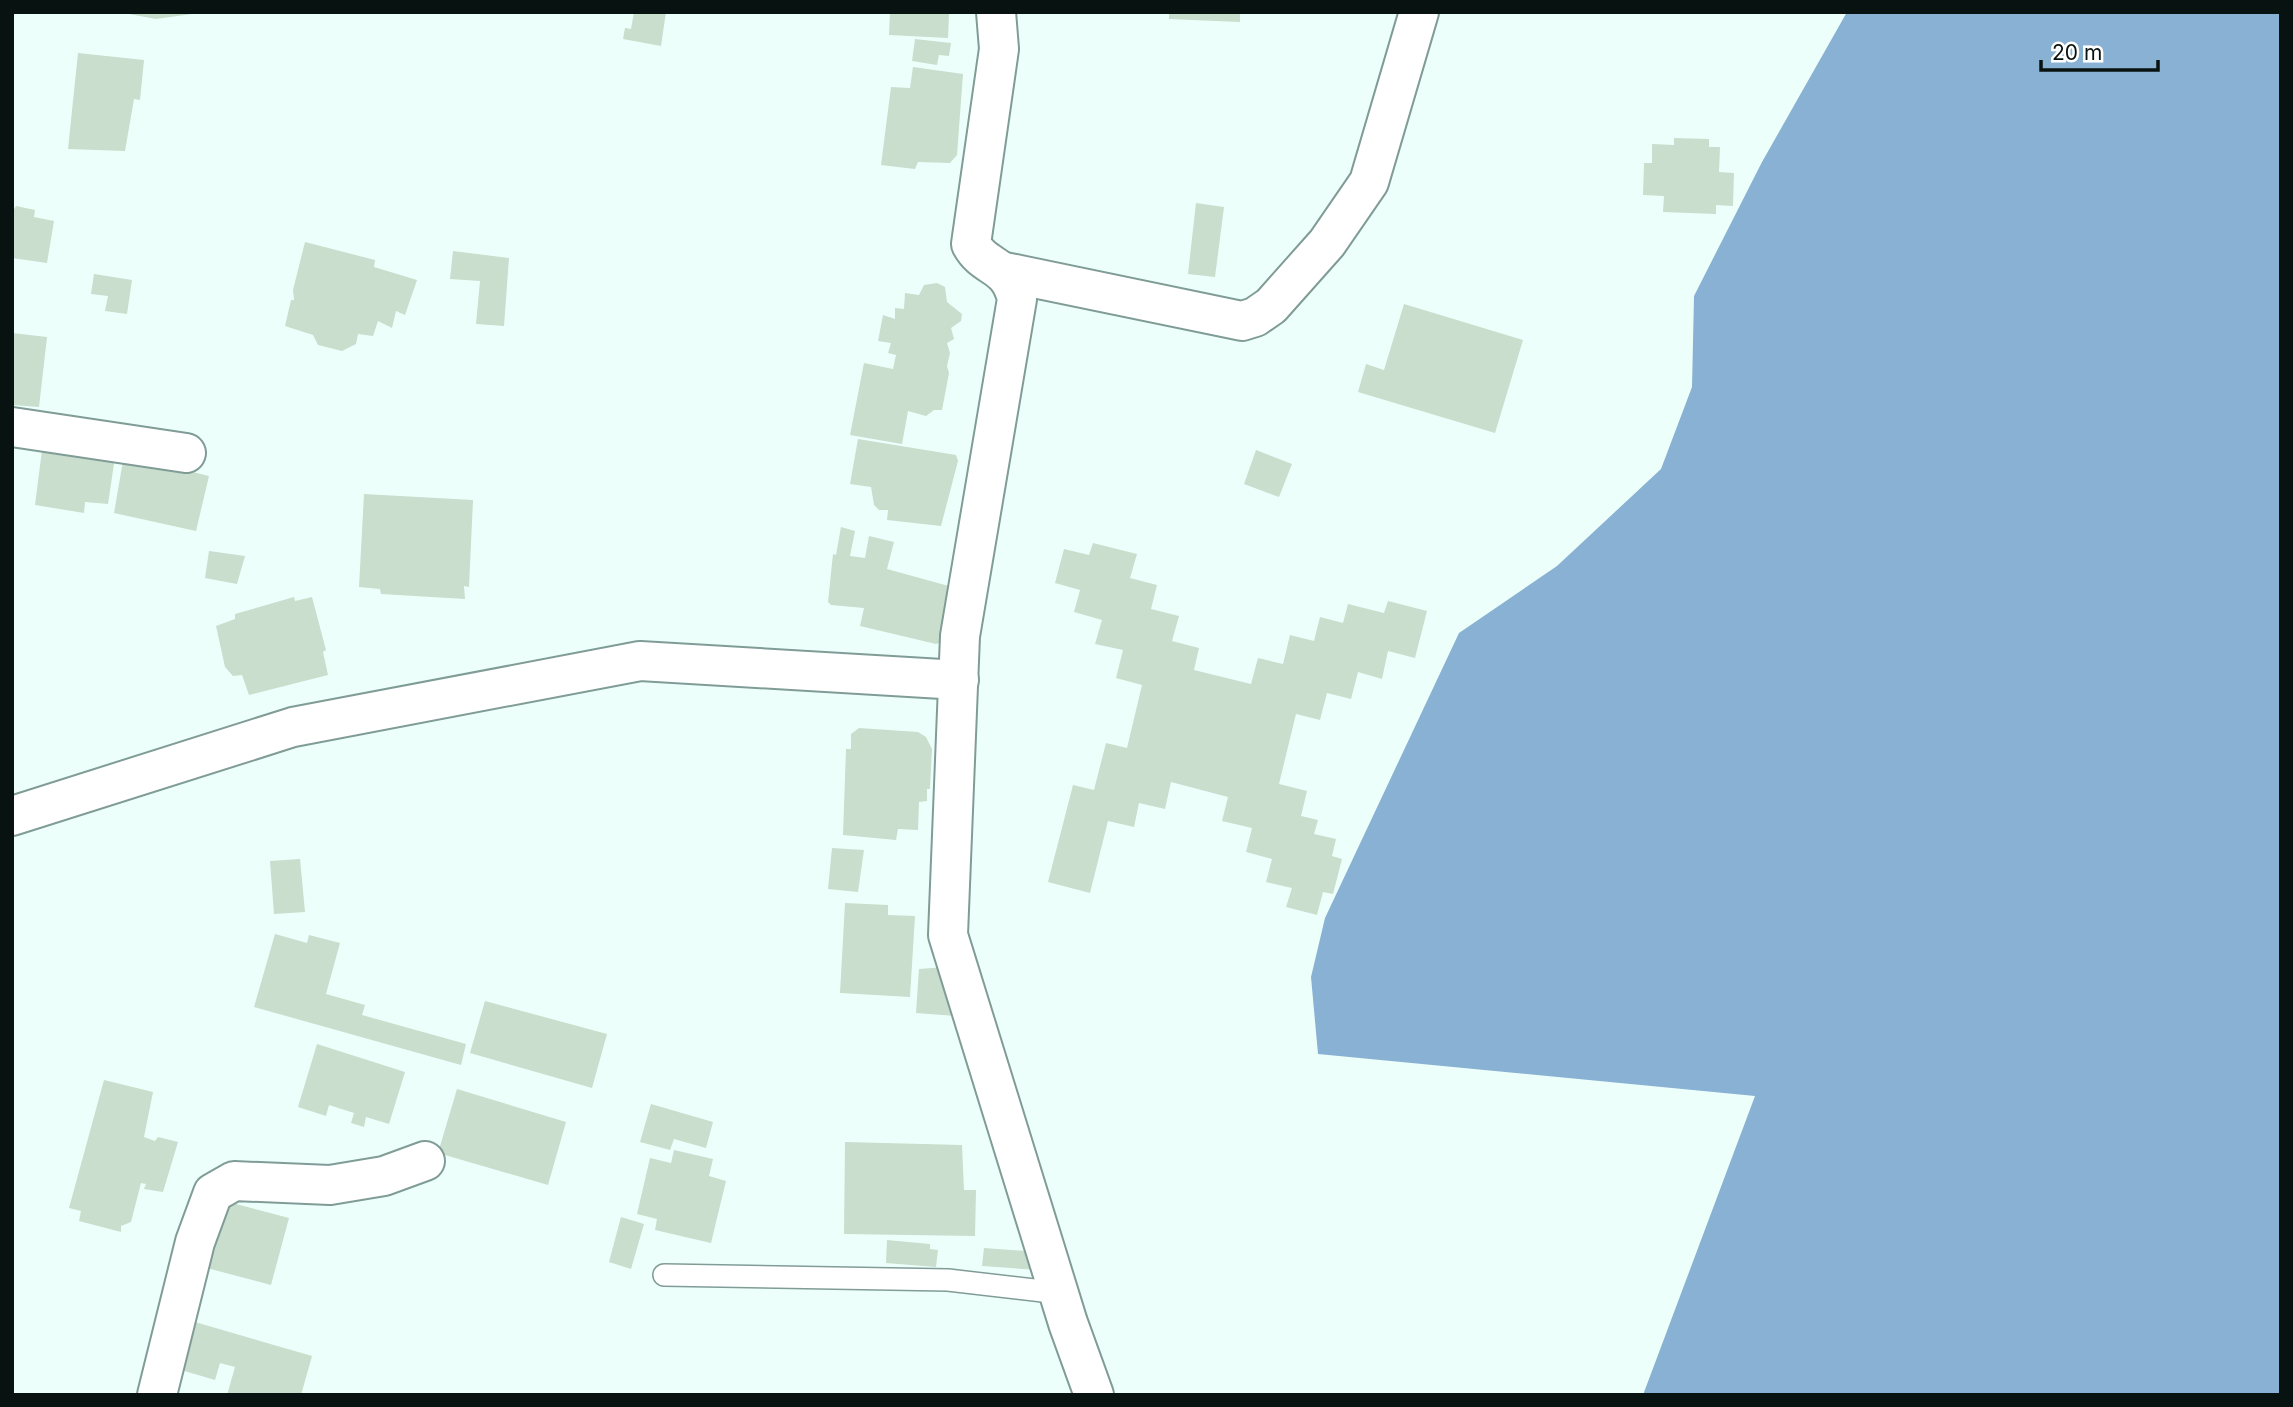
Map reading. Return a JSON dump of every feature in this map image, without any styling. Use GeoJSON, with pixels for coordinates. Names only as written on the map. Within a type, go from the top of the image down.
{"type":"FeatureCollection","features":[{"type":"Feature","properties":{"kind":"street"},"geometry":{"type":"LineString","coordinates":[[996,12],[999,49],[971,244],[982,257],[1005,272],[1242,321],[1255,317],[1271,306],[1327,243],[1369,183],[1419,12]]}},
{"type":"Feature","properties":{"kind":"street"},"geometry":{"type":"LineString","coordinates":[[1005,272],[1017,299],[960,636],[948,935],[1094,1395]]}},
{"type":"Feature","properties":{"kind":"street"},"geometry":{"type":"LineString","coordinates":[[12,427],[186,453]]}},
{"type":"Feature","properties":{"kind":"street"},"geometry":{"type":"LineString","coordinates":[[12,816],[293,727],[640,661],[959,680]]}},
{"type":"Feature","properties":{"kind":"street"},"geometry":{"type":"LineString","coordinates":[[157,1395],[195,1242],[213,1193],[234,1181],[330,1185],[384,1176],[425,1161]]}},
{"type":"Feature","properties":{"kind":"lane"},"geometry":{"type":"LineString","coordinates":[[664,1275],[948,1280],[1060,1293]]}},
{"type":"Feature","properties":{"kind":"water"},"geometry":{"type":"Polygon","coordinates":[[[1847,12],[2281,12],[2281,1395],[1643,1395],[1755,1096],[1318,1054],[1311,977],[1325,918],[1459,633],[1557,566],[1661,469],[1692,387],[1694,296],[1762,162],[1847,12]]]}},
{"type":"Feature","properties":{"kind":"building"},"geometry":{"type":"Polygon","coordinates":[[[118,12],[192,12],[192,14],[156,19],[118,12]]]}},
{"type":"Feature","properties":{"kind":"building"},"geometry":{"type":"Polygon","coordinates":[[[634,12],[666,12],[661,46],[623,39],[625,28],[631,29],[634,12]]]}},
{"type":"Feature","properties":{"kind":"building"},"geometry":{"type":"Polygon","coordinates":[[[890,12],[949,14],[948,38],[889,35],[890,12]]]}},
{"type":"Feature","properties":{"kind":"building"},"geometry":{"type":"Polygon","coordinates":[[[1169,12],[1240,12],[1240,22],[1169,19],[1169,12]]]}},
{"type":"Feature","properties":{"kind":"building"},"geometry":{"type":"Polygon","coordinates":[[[915,39],[951,43],[949,56],[939,55],[937,65],[912,61],[915,39]]]}},
{"type":"Feature","properties":{"kind":"building"},"geometry":{"type":"Polygon","coordinates":[[[78,53],[144,60],[140,100],[134,99],[125,151],[68,149],[78,53]]]}},
{"type":"Feature","properties":{"kind":"building"},"geometry":{"type":"Polygon","coordinates":[[[913,67],[963,74],[957,155],[950,163],[918,162],[915,169],[881,165],[891,87],[910,88],[913,67]]]}},
{"type":"Feature","properties":{"kind":"building"},"geometry":{"type":"Polygon","coordinates":[[[1674,138],[1709,139],[1709,147],[1720,147],[1719,172],[1734,173],[1733,206],[1716,205],[1716,214],[1663,212],[1664,196],[1643,195],[1644,163],[1652,163],[1652,144],[1674,145],[1674,138]]]}},
{"type":"Feature","properties":{"kind":"building"},"geometry":{"type":"Polygon","coordinates":[[[1196,203],[1224,207],[1215,277],[1188,274],[1196,203]]]}},
{"type":"Feature","properties":{"kind":"building"},"geometry":{"type":"Polygon","coordinates":[[[16,206],[35,210],[34,217],[54,221],[47,263],[12,258],[12,213],[16,206]]]}},
{"type":"Feature","properties":{"kind":"building"},"geometry":{"type":"Polygon","coordinates":[[[305,242],[375,260],[374,267],[417,280],[405,315],[396,311],[392,328],[378,321],[373,336],[358,334],[356,344],[342,351],[318,345],[313,335],[285,326],[291,300],[294,300],[293,290],[305,242]]]}},
{"type":"Feature","properties":{"kind":"building"},"geometry":{"type":"Polygon","coordinates":[[[453,251],[509,258],[504,326],[476,324],[480,281],[450,279],[453,251]]]}},
{"type":"Feature","properties":{"kind":"building"},"geometry":{"type":"Polygon","coordinates":[[[94,274],[132,280],[127,314],[105,311],[108,296],[91,294],[94,274]]]}},
{"type":"Feature","properties":{"kind":"building"},"geometry":{"type":"Polygon","coordinates":[[[937,283],[945,287],[947,302],[962,314],[961,321],[951,328],[954,339],[947,343],[950,353],[947,366],[949,373],[942,410],[934,410],[926,416],[908,411],[902,444],[850,435],[864,363],[893,369],[896,355],[888,353],[891,343],[878,341],[883,315],[895,319],[895,308],[904,309],[905,293],[919,295],[924,285],[937,283]]]}},
{"type":"Feature","properties":{"kind":"building"},"geometry":{"type":"Polygon","coordinates":[[[1404,304],[1523,340],[1495,433],[1358,392],[1366,364],[1384,370],[1404,304]]]}},
{"type":"Feature","properties":{"kind":"building"},"geometry":{"type":"Polygon","coordinates":[[[12,333],[47,337],[39,407],[12,405],[12,333]]]}},
{"type":"Feature","properties":{"kind":"building"},"geometry":{"type":"Polygon","coordinates":[[[858,439],[956,455],[958,461],[941,526],[887,520],[888,510],[879,510],[874,505],[871,487],[850,484],[858,439]]]}},
{"type":"Feature","properties":{"kind":"building"},"geometry":{"type":"Polygon","coordinates":[[[43,442],[115,457],[108,504],[85,502],[84,513],[35,505],[43,442]]]}},
{"type":"Feature","properties":{"kind":"building"},"geometry":{"type":"Polygon","coordinates":[[[1256,450],[1292,464],[1279,497],[1244,484],[1256,450]]]}},
{"type":"Feature","properties":{"kind":"building"},"geometry":{"type":"Polygon","coordinates":[[[124,455],[209,476],[196,531],[114,513],[124,455]]]}},
{"type":"Feature","properties":{"kind":"building"},"geometry":{"type":"Polygon","coordinates":[[[364,494],[473,500],[469,587],[464,586],[465,599],[381,594],[380,589],[359,587],[364,494]]]}},
{"type":"Feature","properties":{"kind":"building"},"geometry":{"type":"Polygon","coordinates":[[[841,527],[855,531],[850,556],[865,558],[869,536],[894,542],[887,569],[956,588],[944,641],[936,644],[860,626],[864,608],[831,605],[828,602],[833,554],[836,555],[841,527]]]}},
{"type":"Feature","properties":{"kind":"building"},"geometry":{"type":"Polygon","coordinates":[[[1093,543],[1137,554],[1130,578],[1157,585],[1151,609],[1179,616],[1172,641],[1199,648],[1194,670],[1251,684],[1258,658],[1283,664],[1290,635],[1314,641],[1320,617],[1343,623],[1348,604],[1384,613],[1388,601],[1427,611],[1415,658],[1388,651],[1382,679],[1358,672],[1351,699],[1327,693],[1320,720],[1296,714],[1279,784],[1307,791],[1301,816],[1318,820],[1314,834],[1336,839],[1332,856],[1342,859],[1333,894],[1323,892],[1317,915],[1286,907],[1292,888],[1266,882],[1272,859],[1246,852],[1252,828],[1222,821],[1228,797],[1171,782],[1165,809],[1139,803],[1134,827],[1108,821],[1090,893],[1048,882],[1073,785],[1094,790],[1106,743],[1127,748],[1142,685],[1116,678],[1123,650],[1095,644],[1102,620],[1074,612],[1080,590],[1055,583],[1064,549],[1089,555],[1093,543]]]}},
{"type":"Feature","properties":{"kind":"building"},"geometry":{"type":"Polygon","coordinates":[[[209,551],[245,556],[237,584],[205,578],[209,551]]]}},
{"type":"Feature","properties":{"kind":"building"},"geometry":{"type":"Polygon","coordinates":[[[294,597],[295,601],[312,597],[326,650],[323,652],[328,675],[249,695],[242,675],[233,676],[225,667],[216,626],[235,619],[235,614],[294,597]]]}},
{"type":"Feature","properties":{"kind":"building"},"geometry":{"type":"Polygon","coordinates":[[[859,728],[918,732],[926,737],[932,749],[930,789],[927,789],[927,801],[919,802],[918,830],[898,829],[896,840],[843,835],[846,749],[851,749],[851,734],[859,728]]]}},
{"type":"Feature","properties":{"kind":"building"},"geometry":{"type":"Polygon","coordinates":[[[832,848],[864,850],[858,892],[828,889],[832,848]]]}},
{"type":"Feature","properties":{"kind":"building"},"geometry":{"type":"Polygon","coordinates":[[[300,859],[305,912],[274,914],[270,861],[300,859]]]}},
{"type":"Feature","properties":{"kind":"building"},"geometry":{"type":"Polygon","coordinates":[[[845,903],[888,905],[888,915],[915,916],[910,997],[840,993],[845,903]]]}},
{"type":"Feature","properties":{"kind":"building"},"geometry":{"type":"Polygon","coordinates":[[[275,934],[307,943],[309,935],[340,943],[326,994],[365,1005],[362,1015],[466,1044],[461,1065],[254,1007],[275,934]]]}},
{"type":"Feature","properties":{"kind":"building"},"geometry":{"type":"Polygon","coordinates":[[[945,967],[956,1016],[916,1013],[919,969],[945,967]]]}},
{"type":"Feature","properties":{"kind":"building"},"geometry":{"type":"Polygon","coordinates":[[[485,1001],[607,1034],[592,1088],[470,1053],[485,1001]]]}},
{"type":"Feature","properties":{"kind":"building"},"geometry":{"type":"Polygon","coordinates":[[[317,1044],[405,1072],[389,1124],[366,1117],[364,1127],[351,1123],[354,1113],[329,1105],[326,1116],[298,1107],[317,1044]]]}},
{"type":"Feature","properties":{"kind":"building"},"geometry":{"type":"Polygon","coordinates":[[[104,1080],[153,1092],[144,1137],[155,1141],[158,1137],[178,1142],[163,1192],[144,1189],[146,1184],[141,1183],[131,1222],[121,1226],[121,1232],[79,1221],[81,1211],[69,1208],[104,1080]]]}},
{"type":"Feature","properties":{"kind":"building"},"geometry":{"type":"Polygon","coordinates":[[[457,1089],[566,1122],[548,1185],[438,1153],[457,1089]]]}},
{"type":"Feature","properties":{"kind":"building"},"geometry":{"type":"Polygon","coordinates":[[[651,1104],[713,1122],[706,1148],[674,1139],[670,1150],[640,1142],[651,1104]]]}},
{"type":"Feature","properties":{"kind":"building"},"geometry":{"type":"Polygon","coordinates":[[[845,1142],[962,1145],[964,1190],[976,1190],[975,1236],[844,1234],[845,1142]]]}},
{"type":"Feature","properties":{"kind":"building"},"geometry":{"type":"Polygon","coordinates":[[[674,1150],[713,1159],[709,1176],[726,1181],[711,1243],[655,1230],[657,1219],[637,1214],[650,1158],[671,1163],[674,1150]]]}},
{"type":"Feature","properties":{"kind":"building"},"geometry":{"type":"Polygon","coordinates":[[[221,1200],[289,1218],[271,1285],[203,1267],[221,1200]]]}},
{"type":"Feature","properties":{"kind":"building"},"geometry":{"type":"Polygon","coordinates":[[[621,1217],[644,1224],[631,1269],[609,1262],[621,1217]]]}},
{"type":"Feature","properties":{"kind":"building"},"geometry":{"type":"Polygon","coordinates":[[[887,1240],[930,1244],[930,1249],[938,1250],[936,1267],[886,1263],[887,1240]]]}},
{"type":"Feature","properties":{"kind":"building"},"geometry":{"type":"Polygon","coordinates":[[[984,1248],[1039,1252],[1038,1270],[982,1266],[984,1248]]]}},
{"type":"Feature","properties":{"kind":"building"},"geometry":{"type":"Polygon","coordinates":[[[195,1322],[312,1356],[301,1395],[227,1395],[235,1367],[220,1363],[215,1380],[181,1370],[195,1322]]]}}]}
